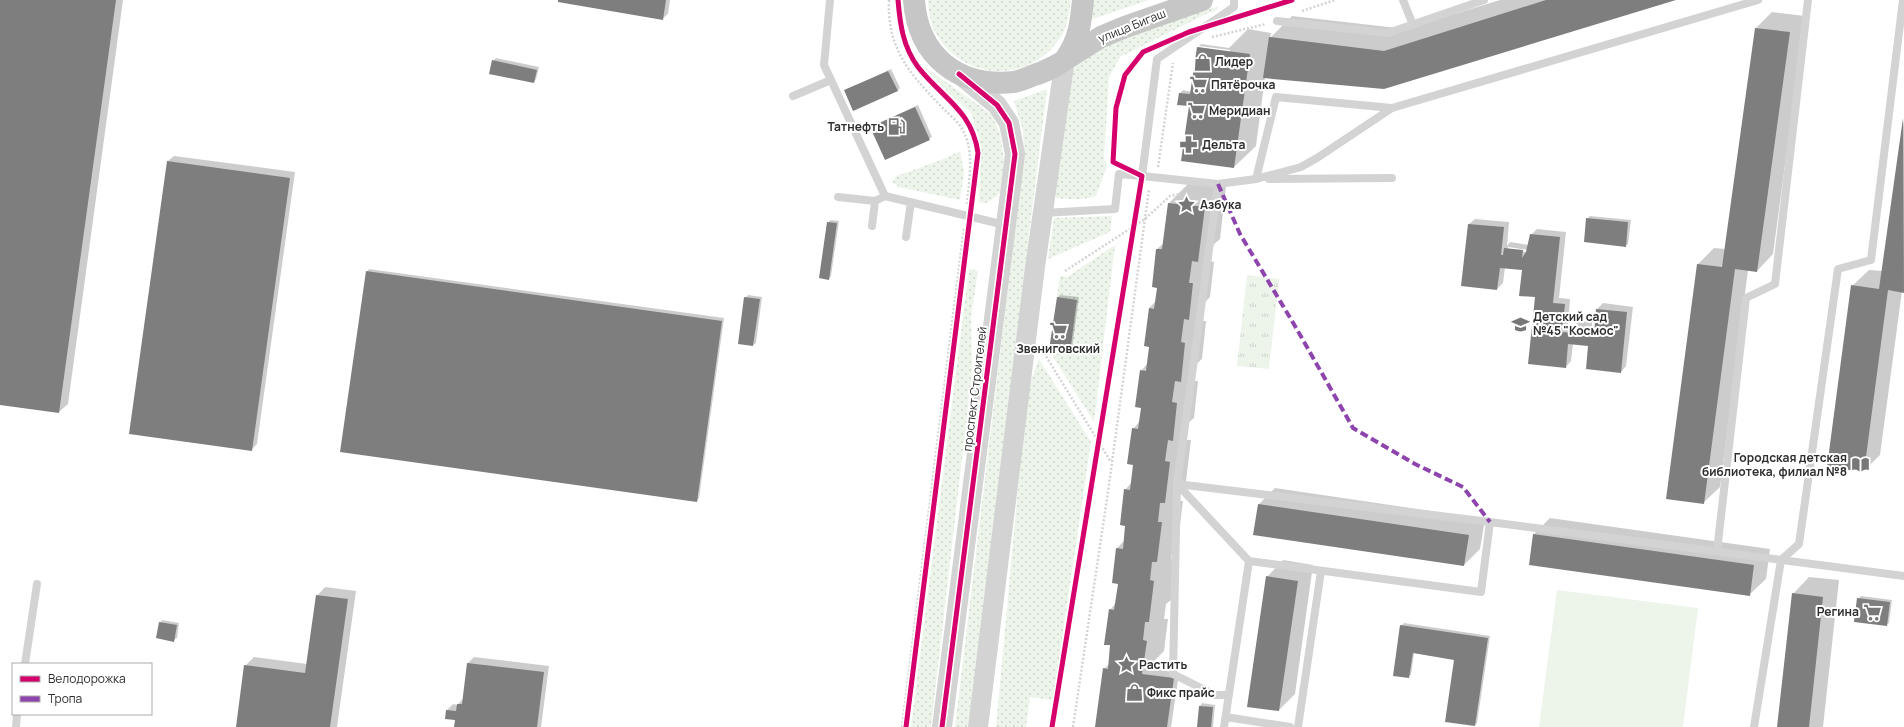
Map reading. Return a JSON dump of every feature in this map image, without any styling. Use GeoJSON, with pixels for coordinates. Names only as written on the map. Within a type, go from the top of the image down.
{"type":"FeatureCollection","features":[{"type":"Feature","properties":{"kind":"main road","name":"улица Бигаш"},"geometry":{"type":"LineString","coordinates":[[914,0],[915,18],[924,40],[939,59],[959,74],[985,83],[1015,82],[1039,74],[1101,37],[1202,0]]}},
{"type":"Feature","properties":{"kind":"main road"},"geometry":{"type":"LineString","coordinates":[[1065,59],[1079,34],[1083,0]]}},
{"type":"Feature","properties":{"kind":"street"},"geometry":{"type":"LineString","coordinates":[[978,727],[1042,213],[1064,74],[1065,59]]}},
{"type":"Feature","properties":{"kind":"street","name":"проспект Строителей"},"geometry":{"type":"LineString","coordinates":[[942,727],[1015,154],[1009,123],[997,105],[959,74]]}},
{"type":"Feature","properties":{"kind":"lane"},"geometry":{"type":"LineString","coordinates":[[830,0],[824,65],[885,196]]}},
{"type":"Feature","properties":{"kind":"lane"},"geometry":{"type":"LineString","coordinates":[[1142,176],[1157,59],[1234,7],[1234,0]]}},
{"type":"Feature","properties":{"kind":"lane"},"geometry":{"type":"LineString","coordinates":[[1403,0],[1413,25]]}},
{"type":"Feature","properties":{"kind":"lane"},"geometry":{"type":"LineString","coordinates":[[1277,21],[1388,33],[1484,0]]}},
{"type":"Feature","properties":{"kind":"lane"},"geometry":{"type":"LineString","coordinates":[[1256,179],[1301,167],[1392,108],[1758,0]]}},
{"type":"Feature","properties":{"kind":"lane"},"geometry":{"type":"LineString","coordinates":[[1717,551],[1746,298],[1775,284],[1808,0]]}},
{"type":"Feature","properties":{"kind":"lane"},"geometry":{"type":"LineString","coordinates":[[1754,727],[1781,560],[1800,544],[1838,269],[1871,260],[1902,0]]}},
{"type":"Feature","properties":{"kind":"lane"},"geometry":{"type":"LineString","coordinates":[[793,96],[831,80]]}},
{"type":"Feature","properties":{"kind":"lane"},"geometry":{"type":"LineString","coordinates":[[1256,179],[1276,97],[1392,108]]}},
{"type":"Feature","properties":{"kind":"lane"},"geometry":{"type":"LineString","coordinates":[[1042,213],[1115,209],[1119,174],[1218,184],[1256,179],[1392,178]]}},
{"type":"Feature","properties":{"kind":"lane"},"geometry":{"type":"LineString","coordinates":[[1218,184],[1177,484],[1173,674],[1215,695],[1228,695]]}},
{"type":"Feature","properties":{"kind":"lane"},"geometry":{"type":"LineString","coordinates":[[838,197],[875,201],[885,196],[1006,225]]}},
{"type":"Feature","properties":{"kind":"lane"},"geometry":{"type":"LineString","coordinates":[[872,226],[875,201]]}},
{"type":"Feature","properties":{"kind":"lane"},"geometry":{"type":"LineString","coordinates":[[906,237],[911,202]]}},
{"type":"Feature","properties":{"kind":"lane"},"geometry":{"type":"LineString","coordinates":[[1177,484],[1249,561],[1481,592],[1490,522]]}},
{"type":"Feature","properties":{"kind":"lane"},"geometry":{"type":"LineString","coordinates":[[1177,484],[1490,522],[1904,576]]}},
{"type":"Feature","properties":{"kind":"lane"},"geometry":{"type":"LineString","coordinates":[[1224,727],[1249,561]]}},
{"type":"Feature","properties":{"kind":"lane"},"geometry":{"type":"LineString","coordinates":[[1298,727],[1321,570]]}},
{"type":"Feature","properties":{"kind":"lane"},"geometry":{"type":"LineString","coordinates":[[25,663],[37,584]]}},
{"type":"Feature","properties":{"kind":"lane"},"geometry":{"type":"LineString","coordinates":[[16,727],[18,715]]}},
{"type":"Feature","properties":{"kind":"lane"},"geometry":{"type":"LineString","coordinates":[[1226,717],[1290,727]]}},
{"type":"Feature","properties":{"kind":"path"},"geometry":{"type":"LineString","coordinates":[[889,0],[889,12],[893,35],[901,59],[916,80],[963,129],[971,156],[968,215],[906,727]]}},
{"type":"Feature","properties":{"kind":"path"},"geometry":{"type":"LineString","coordinates":[[1073,727],[1144,219],[1149,188],[1157,177],[1174,56],[1184,41],[1216,36],[1277,21],[1334,0]]}},
{"type":"Feature","properties":{"kind":"path"},"geometry":{"type":"LineString","coordinates":[[902,727],[968,215],[976,178]]}},
{"type":"Feature","properties":{"kind":"path"},"geometry":{"type":"LineString","coordinates":[[1065,270],[1133,224],[1144,219],[1170,196],[1184,193]]}},
{"type":"Feature","properties":{"kind":"path"},"geometry":{"type":"LineString","coordinates":[[1131,235],[1133,224]]}},
{"type":"Feature","properties":{"kind":"path"},"geometry":{"type":"LineString","coordinates":[[1042,350],[1111,463]]}},
{"type":"Feature","properties":{"kind":"path"},"geometry":{"type":"LineString","coordinates":[[1097,449],[1099,434]]}},
{"type":"Feature","properties":{"kind":"green space"},"geometry":{"type":"Polygon","coordinates":[[[928,0],[1071,0],[1066,27],[1062,35],[1049,51],[1034,62],[1017,69],[1000,71],[982,69],[965,62],[950,51],[937,35],[931,23],[928,0]]]}},
{"type":"Feature","properties":{"kind":"green space"},"geometry":{"type":"Polygon","coordinates":[[[1094,0],[1149,0],[1090,20],[1094,0]]]}},
{"type":"Feature","properties":{"kind":"green space"},"geometry":{"type":"Polygon","coordinates":[[[1219,6],[1216,11],[1208,13],[1120,57],[1109,77],[1104,158],[1107,166],[1096,196],[1081,199],[1056,198],[1053,190],[1071,77],[1077,60],[1104,42],[1219,6]]]}},
{"type":"Feature","properties":{"kind":"green space"},"geometry":{"type":"Polygon","coordinates":[[[922,65],[991,114],[1000,133],[1004,160],[1000,192],[996,197],[986,203],[979,202],[981,146],[971,113],[922,65]]]}},
{"type":"Feature","properties":{"kind":"green space"},"geometry":{"type":"Polygon","coordinates":[[[1047,89],[968,727],[955,727],[1024,156],[1023,130],[1014,101],[1047,89]]]}},
{"type":"Feature","properties":{"kind":"green space"},"geometry":{"type":"Polygon","coordinates":[[[960,151],[964,173],[960,200],[899,187],[892,182],[897,176],[941,160],[960,151]]]}},
{"type":"Feature","properties":{"kind":"green space"},"geometry":{"type":"Polygon","coordinates":[[[1112,216],[1110,232],[1048,259],[1054,218],[1112,216]]]}},
{"type":"Feature","properties":{"kind":"green space"},"geometry":{"type":"Polygon","coordinates":[[[1115,245],[1094,422],[1049,350],[1070,352],[1077,300],[1057,297],[1060,276],[1067,277],[1115,245]]]}},
{"type":"Feature","properties":{"kind":"green space"},"geometry":{"type":"Polygon","coordinates":[[[969,269],[978,271],[971,317],[972,372],[931,727],[911,727],[969,269]]]}},
{"type":"Feature","properties":{"kind":"green space"},"geometry":{"type":"Polygon","coordinates":[[[1247,275],[1279,279],[1269,369],[1237,366],[1247,275]]]}},
{"type":"Feature","properties":{"kind":"green space"},"geometry":{"type":"Polygon","coordinates":[[[1039,359],[1091,442],[1053,700],[1030,697],[1026,727],[996,727],[1027,391],[1039,359]]]}},
{"type":"Feature","properties":{"kind":"green space"},"geometry":{"type":"Polygon","coordinates":[[[1557,590],[1698,608],[1683,727],[1539,727],[1557,590]]]}},
{"type":"Feature","properties":{"kind":"building"},"geometry":{"type":"Polygon","coordinates":[[[0,0],[116,0],[59,413],[0,405],[0,0]]]}},
{"type":"Feature","properties":{"kind":"building"},"geometry":{"type":"Polygon","coordinates":[[[558,0],[666,0],[663,20],[558,2],[558,0]]]}},
{"type":"Feature","properties":{"kind":"building"},"geometry":{"type":"Polygon","coordinates":[[[1546,0],[1676,0],[1384,89],[1263,78],[1269,37],[1384,51],[1546,0]]]}},
{"type":"Feature","properties":{"kind":"building"},"geometry":{"type":"Polygon","coordinates":[[[1755,28],[1790,32],[1757,272],[1735,269],[1704,504],[1666,499],[1697,264],[1722,267],[1755,28]]]}},
{"type":"Feature","properties":{"kind":"building"},"geometry":{"type":"Polygon","coordinates":[[[1197,47],[1250,54],[1234,168],[1181,161],[1189,106],[1177,105],[1179,93],[1190,94],[1197,47]]]}},
{"type":"Feature","properties":{"kind":"building"},"geometry":{"type":"Polygon","coordinates":[[[492,60],[537,70],[534,83],[489,74],[492,60]]]}},
{"type":"Feature","properties":{"kind":"building"},"geometry":{"type":"Polygon","coordinates":[[[888,71],[898,91],[853,111],[844,90],[888,71]]]}},
{"type":"Feature","properties":{"kind":"building"},"geometry":{"type":"Polygon","coordinates":[[[915,107],[930,140],[885,160],[870,127],[915,107]]]}},
{"type":"Feature","properties":{"kind":"building"},"geometry":{"type":"Polygon","coordinates":[[[1903,118],[1904,293],[1888,290],[1864,472],[1827,467],[1851,285],[1879,289],[1903,118]]]}},
{"type":"Feature","properties":{"kind":"building"},"geometry":{"type":"Polygon","coordinates":[[[167,161],[290,178],[252,451],[129,434],[167,161]]]}},
{"type":"Feature","properties":{"kind":"building"},"geometry":{"type":"Polygon","coordinates":[[[1168,203],[1205,207],[1198,262],[1192,261],[1189,283],[1193,283],[1189,320],[1184,319],[1181,342],[1185,343],[1181,382],[1175,381],[1172,402],[1177,403],[1173,441],[1168,440],[1165,461],[1170,462],[1165,503],[1160,503],[1158,522],[1162,522],[1157,562],[1152,562],[1150,580],[1154,581],[1149,622],[1145,622],[1143,640],[1147,641],[1142,674],[1174,678],[1167,727],[1095,727],[1103,668],[1108,669],[1110,645],[1104,645],[1109,609],[1114,610],[1118,584],[1112,583],[1116,548],[1123,549],[1125,526],[1120,525],[1124,489],[1130,490],[1133,465],[1127,464],[1132,428],[1138,429],[1141,408],[1135,407],[1140,370],[1146,371],[1149,347],[1144,346],[1149,308],[1154,309],[1157,288],[1152,287],[1156,249],[1162,249],[1168,203]]]}},
{"type":"Feature","properties":{"kind":"building"},"geometry":{"type":"Polygon","coordinates":[[[1586,218],[1628,222],[1626,247],[1584,242],[1586,218]]]}},
{"type":"Feature","properties":{"kind":"building"},"geometry":{"type":"Polygon","coordinates":[[[827,222],[837,223],[829,280],[819,278],[827,222]]]}},
{"type":"Feature","properties":{"kind":"building"},"geometry":{"type":"Polygon","coordinates":[[[1468,224],[1504,227],[1501,255],[1503,255],[1504,248],[1523,250],[1522,258],[1526,252],[1530,234],[1560,237],[1553,303],[1565,304],[1562,332],[1572,333],[1572,326],[1587,328],[1586,334],[1594,334],[1596,309],[1627,312],[1621,373],[1586,369],[1588,346],[1568,344],[1566,368],[1528,364],[1535,297],[1519,296],[1522,270],[1500,268],[1497,290],[1461,286],[1468,224]]]}},
{"type":"Feature","properties":{"kind":"building"},"geometry":{"type":"Polygon","coordinates":[[[366,271],[722,321],[697,502],[340,452],[366,271]]]}},
{"type":"Feature","properties":{"kind":"building"},"geometry":{"type":"Polygon","coordinates":[[[744,297],[760,299],[753,346],[738,344],[744,297]]]}},
{"type":"Feature","properties":{"kind":"building"},"geometry":{"type":"Polygon","coordinates":[[[1057,297],[1077,300],[1070,353],[1049,350],[1057,297]]]}},
{"type":"Feature","properties":{"kind":"building"},"geometry":{"type":"Polygon","coordinates":[[[1258,504],[1469,535],[1464,566],[1253,535],[1258,504]]]}},
{"type":"Feature","properties":{"kind":"building"},"geometry":{"type":"Polygon","coordinates":[[[1533,534],[1754,565],[1750,596],[1529,565],[1533,534]]]}},
{"type":"Feature","properties":{"kind":"building"},"geometry":{"type":"Polygon","coordinates":[[[1266,576],[1298,581],[1279,711],[1247,707],[1266,576]]]}},
{"type":"Feature","properties":{"kind":"building"},"geometry":{"type":"Polygon","coordinates":[[[1792,593],[1823,597],[1809,727],[1777,727],[1792,593]]]}},
{"type":"Feature","properties":{"kind":"building"},"geometry":{"type":"Polygon","coordinates":[[[316,595],[348,599],[330,727],[236,727],[244,665],[305,673],[316,595]]]}},
{"type":"Feature","properties":{"kind":"building","name":"Регина"},"geometry":{"type":"Polygon","coordinates":[[[1857,598],[1890,602],[1887,626],[1854,622],[1857,598]]]}},
{"type":"Feature","properties":{"kind":"building"},"geometry":{"type":"Polygon","coordinates":[[[159,622],[177,625],[174,642],[156,638],[159,622]]]}},
{"type":"Feature","properties":{"kind":"building"},"geometry":{"type":"Polygon","coordinates":[[[1400,625],[1488,638],[1475,726],[1445,722],[1454,660],[1413,653],[1409,678],[1393,676],[1400,625]]]}},
{"type":"Feature","properties":{"kind":"building"},"geometry":{"type":"Polygon","coordinates":[[[467,663],[544,672],[537,727],[454,727],[455,720],[445,719],[446,710],[456,711],[457,704],[462,704],[467,663]]]}},
{"type":"Feature","properties":{"kind":"building"},"geometry":{"type":"Polygon","coordinates":[[[1199,706],[1213,707],[1211,727],[1197,727],[1199,706]]]}},
{"type":"Feature","properties":{"kind":"marked path"},"geometry":{"type":"LineString","coordinates":[[1218,184],[1240,234],[1295,326],[1353,428],[1415,464],[1463,487],[1490,522]]}},
{"type":"Feature","properties":{"kind":"cycle path"},"geometry":{"type":"LineString","coordinates":[[898,0],[903,35],[913,59],[927,78],[963,115],[975,138],[978,153],[906,727]]}},
{"type":"Feature","properties":{"kind":"cycle path"},"geometry":{"type":"LineString","coordinates":[[1052,727],[1142,176],[1113,162],[1116,108],[1125,75],[1143,52],[1189,32],[1292,0]]}},
{"type":"Feature","properties":{"kind":"cycle path"},"geometry":{"type":"LineString","coordinates":[[942,727],[1015,154],[1009,123],[997,105],[959,74]]}},
{"type":"Feature","properties":{"kind":"place","name":"Лидер"},"geometry":{"type":"Point","coordinates":[1202,62]}},
{"type":"Feature","properties":{"kind":"place","name":"Пятёрочка"},"geometry":{"type":"Point","coordinates":[1198,85]}},
{"type":"Feature","properties":{"kind":"place","name":"Меридиан"},"geometry":{"type":"Point","coordinates":[1196,111]}},
{"type":"Feature","properties":{"kind":"place","name":"Татнефть"},"geometry":{"type":"Point","coordinates":[897,127]}},
{"type":"Feature","properties":{"kind":"place","name":"Дельта"},"geometry":{"type":"Point","coordinates":[1189,145]}},
{"type":"Feature","properties":{"kind":"place","name":"Азбука"},"geometry":{"type":"Point","coordinates":[1187,205]}},
{"type":"Feature","properties":{"kind":"place","name":"Детский сад №45 \"Космос\""},"geometry":{"type":"Point","coordinates":[1520,324]}},
{"type":"Feature","properties":{"kind":"place","name":"Звениговский"},"geometry":{"type":"Point","coordinates":[1058,330]}},
{"type":"Feature","properties":{"kind":"place","name":"Городская детская библиотека, филиал №8"},"geometry":{"type":"Point","coordinates":[1860,465]}},
{"type":"Feature","properties":{"kind":"place","name":"Регина"},"geometry":{"type":"Point","coordinates":[1872,612]}},
{"type":"Feature","properties":{"kind":"place","name":"Растить"},"geometry":{"type":"Point","coordinates":[1126,665]}},
{"type":"Feature","properties":{"kind":"place","name":"Фикс прайс"},"geometry":{"type":"Point","coordinates":[1134,693]}}]}
